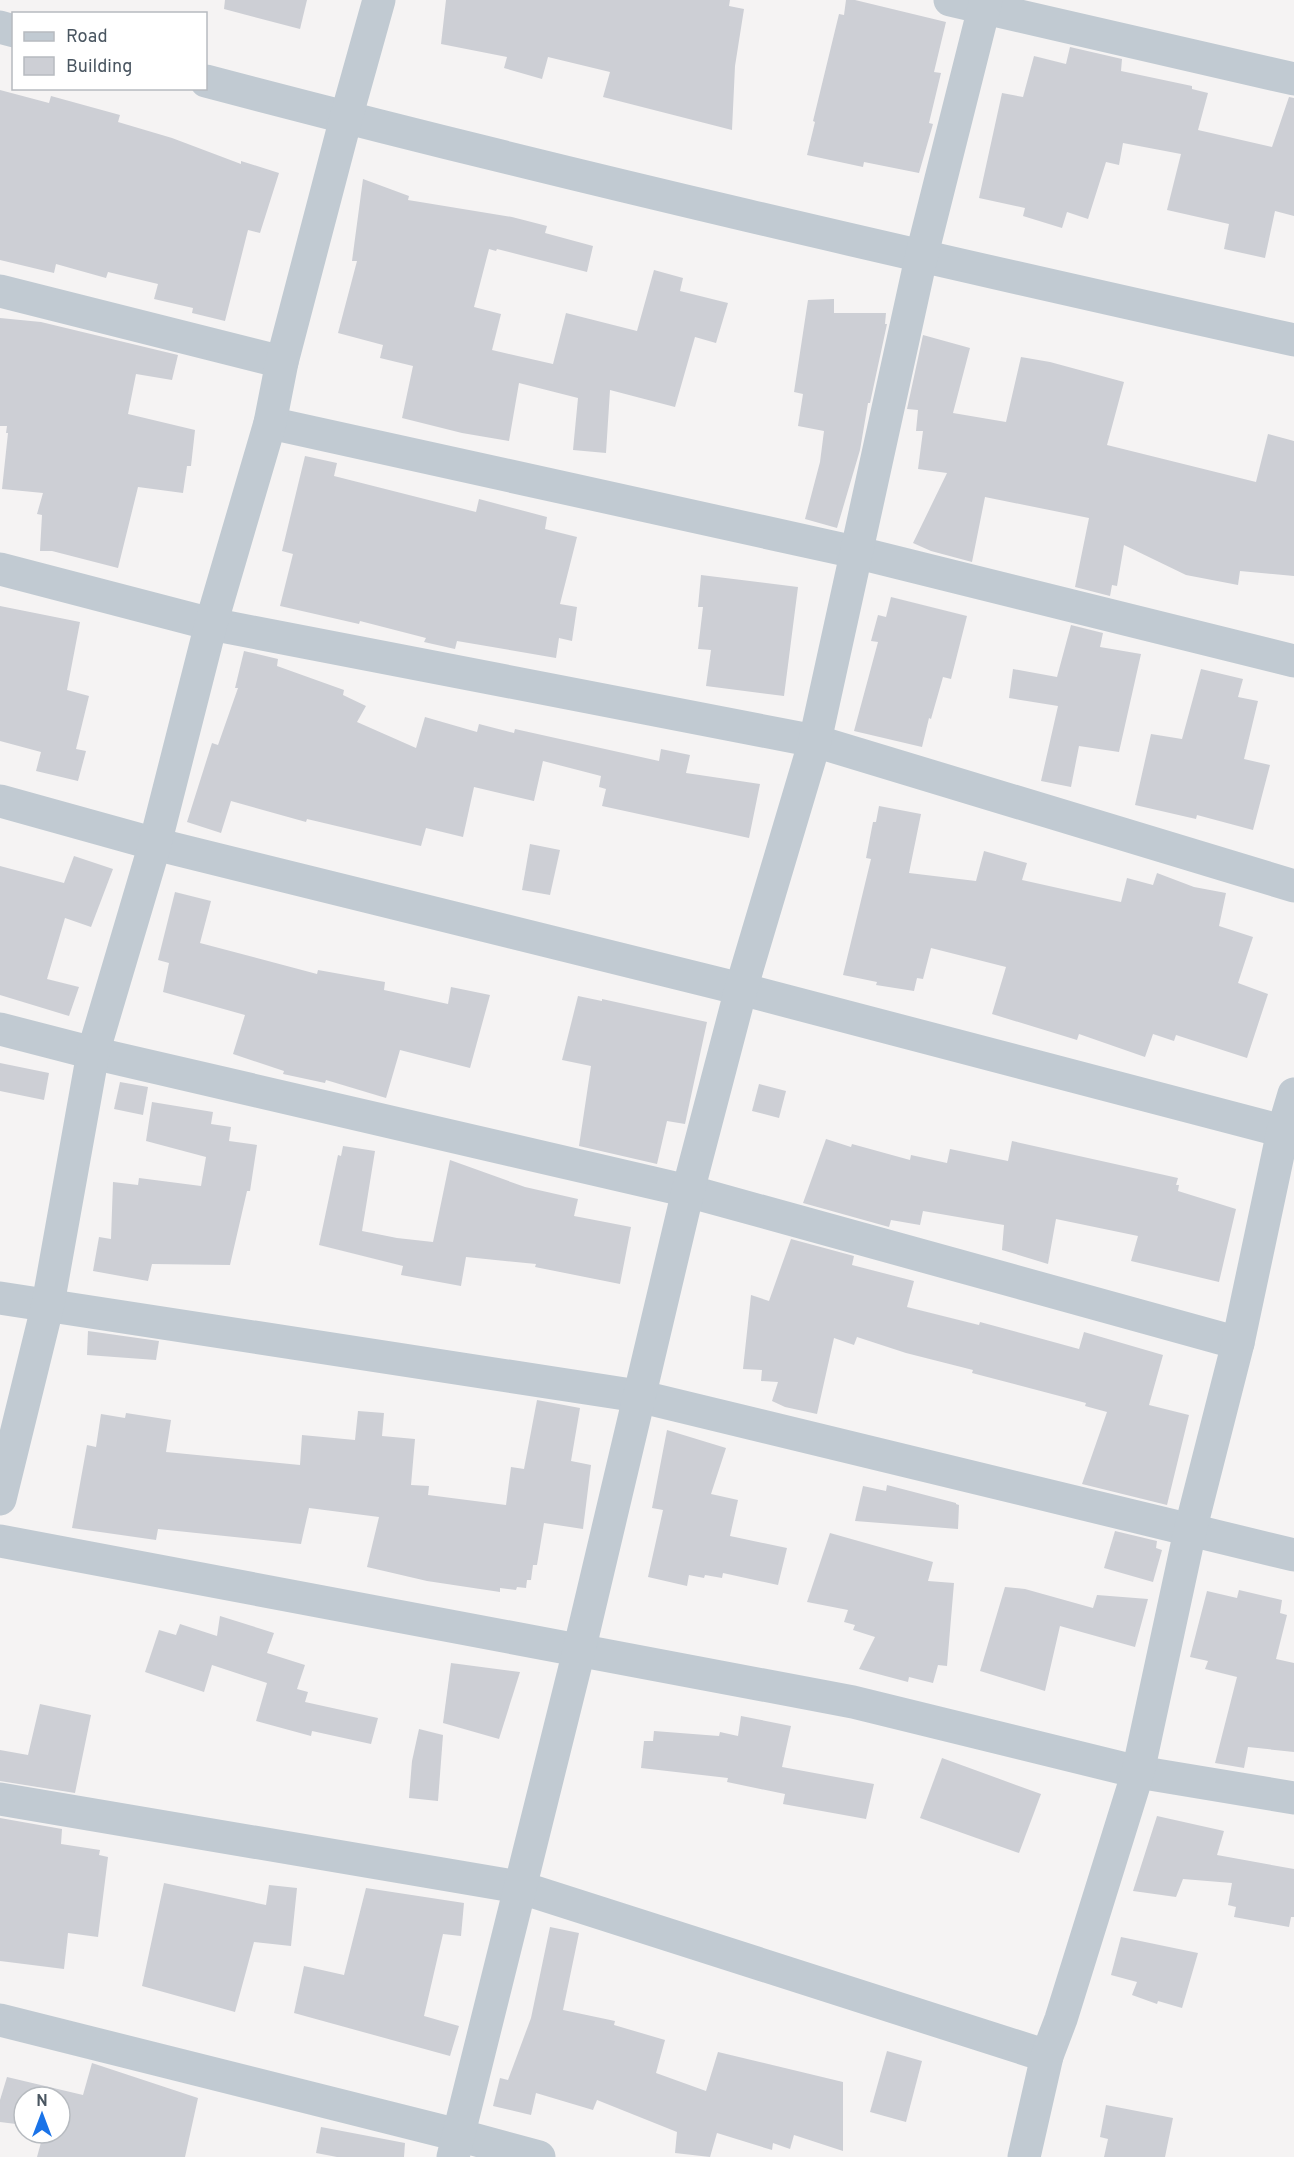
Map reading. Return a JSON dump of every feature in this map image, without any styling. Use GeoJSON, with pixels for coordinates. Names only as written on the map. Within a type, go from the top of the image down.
{"type":"FeatureCollection","features":[{"type":"Feature","properties":{"kind":"street"},"geometry":{"type":"LineString","coordinates":[[0,1499],[48,1304],[93,1053],[155,844],[211,624],[270,423],[282,362],[379,0]]}},
{"type":"Feature","properties":{"kind":"street"},"geometry":{"type":"LineString","coordinates":[[950,0],[985,5],[1294,79]]}},
{"type":"Feature","properties":{"kind":"street"},"geometry":{"type":"LineString","coordinates":[[455,2146],[579,1652],[688,1191],[741,989],[815,741],[921,258],[985,5]]}},
{"type":"Feature","properties":{"kind":"street"},"geometry":{"type":"LineString","coordinates":[[207,81],[346,118],[921,258],[1294,340]]}},
{"type":"Feature","properties":{"kind":"street"},"geometry":{"type":"LineString","coordinates":[[0,291],[282,362]]}},
{"type":"Feature","properties":{"kind":"street"},"geometry":{"type":"LineString","coordinates":[[270,423],[855,552],[1294,661]]}},
{"type":"Feature","properties":{"kind":"street"},"geometry":{"type":"LineString","coordinates":[[0,569],[211,624],[815,741],[1294,886]]}},
{"type":"Feature","properties":{"kind":"street"},"geometry":{"type":"LineString","coordinates":[[0,801],[155,844],[741,989],[1289,1133]]}},
{"type":"Feature","properties":{"kind":"street"},"geometry":{"type":"LineString","coordinates":[[0,1029],[93,1053],[688,1191],[1238,1343]]}},
{"type":"Feature","properties":{"kind":"street"},"geometry":{"type":"LineString","coordinates":[[1023,2157],[1047,2056],[1061,2019],[1138,1772],[1190,1531],[1289,1133],[1294,1094]]}},
{"type":"Feature","properties":{"kind":"street"},"geometry":{"type":"LineString","coordinates":[[0,1298],[638,1396],[1294,1555]]}},
{"type":"Feature","properties":{"kind":"street"},"geometry":{"type":"LineString","coordinates":[[0,1541],[853,1702],[1138,1772],[1294,1798]]}},
{"type":"Feature","properties":{"kind":"street"},"geometry":{"type":"LineString","coordinates":[[0,1799],[519,1887],[1047,2056]]}},
{"type":"Feature","properties":{"kind":"street"},"geometry":{"type":"LineString","coordinates":[[0,2020],[455,2146],[539,2157]]}},
{"type":"Feature","properties":{"kind":"building"},"geometry":{"type":"Polygon","coordinates":[[[225,0],[307,0],[300,29],[224,9],[225,0]]]}},
{"type":"Feature","properties":{"kind":"building"},"geometry":{"type":"Polygon","coordinates":[[[446,0],[730,0],[729,6],[744,9],[735,66],[732,130],[603,97],[610,72],[548,57],[542,79],[504,68],[507,57],[441,44],[446,0]]]}},
{"type":"Feature","properties":{"kind":"building"},"geometry":{"type":"Polygon","coordinates":[[[846,0],[855,0],[946,22],[934,72],[941,73],[929,123],[933,124],[919,173],[864,162],[863,167],[807,155],[839,14],[844,15],[846,0]]]}},
{"type":"Feature","properties":{"kind":"building"},"geometry":{"type":"Polygon","coordinates":[[[1070,47],[1122,59],[1121,71],[1192,86],[1192,89],[1208,93],[1198,130],[1272,147],[1289,97],[1294,98],[1294,216],[1275,211],[1265,258],[1224,249],[1229,224],[1167,210],[1181,154],[1123,143],[1119,165],[1106,162],[1088,219],[1067,212],[1062,228],[1023,216],[1025,208],[979,198],[1002,93],[1023,97],[1034,56],[1066,64],[1070,47]]]}},
{"type":"Feature","properties":{"kind":"building"},"geometry":{"type":"Polygon","coordinates":[[[0,90],[49,103],[51,96],[120,115],[118,122],[172,138],[241,164],[241,161],[279,173],[260,233],[248,230],[225,321],[192,313],[193,308],[154,299],[158,284],[108,272],[106,278],[56,264],[54,273],[0,260],[0,90]]]}},
{"type":"Feature","properties":{"kind":"building"},"geometry":{"type":"Polygon","coordinates":[[[363,179],[409,196],[408,200],[512,217],[547,226],[545,233],[593,246],[587,272],[497,249],[496,251],[489,249],[474,307],[501,314],[492,350],[553,364],[566,313],[637,331],[654,270],[683,278],[680,291],[728,303],[716,343],[695,337],[675,407],[610,390],[606,453],[573,450],[578,398],[519,383],[509,441],[462,433],[402,418],[413,366],[380,358],[383,345],[338,333],[357,261],[352,261],[363,179]]]}},
{"type":"Feature","properties":{"kind":"building"},"geometry":{"type":"Polygon","coordinates":[[[834,299],[834,313],[886,313],[885,324],[887,324],[870,403],[868,403],[860,450],[837,528],[805,519],[820,462],[824,431],[798,426],[803,394],[794,392],[808,300],[834,299]]]}},
{"type":"Feature","properties":{"kind":"building"},"geometry":{"type":"Polygon","coordinates":[[[0,318],[41,322],[178,355],[172,380],[136,374],[128,414],[195,430],[191,466],[187,466],[183,493],[138,487],[118,568],[52,551],[40,551],[42,515],[37,514],[43,493],[2,489],[8,433],[6,433],[7,426],[0,426],[0,318]]]}},
{"type":"Feature","properties":{"kind":"building"},"geometry":{"type":"Polygon","coordinates":[[[923,335],[970,348],[953,413],[1006,422],[1021,357],[1050,362],[1124,382],[1107,445],[1256,482],[1268,434],[1294,441],[1294,576],[1240,571],[1238,585],[1186,575],[1124,545],[1117,586],[1112,585],[1110,596],[1075,587],[1089,518],[985,497],[972,562],[931,551],[913,543],[947,473],[918,469],[923,431],[916,431],[918,410],[907,409],[923,335]]]}},
{"type":"Feature","properties":{"kind":"building"},"geometry":{"type":"Polygon","coordinates":[[[305,456],[337,463],[334,476],[476,512],[479,499],[547,517],[545,529],[577,537],[560,604],[577,607],[572,641],[559,638],[556,658],[457,641],[455,649],[424,642],[426,638],[360,621],[359,624],[280,606],[293,554],[282,551],[305,456]]]}},
{"type":"Feature","properties":{"kind":"building"},"geometry":{"type":"Polygon","coordinates":[[[701,575],[798,587],[784,696],[706,686],[711,650],[698,649],[703,607],[698,607],[701,575]]]}},
{"type":"Feature","properties":{"kind":"building"},"geometry":{"type":"Polygon","coordinates":[[[891,597],[967,616],[951,679],[943,677],[922,747],[854,731],[878,642],[871,641],[878,615],[886,617],[891,597]]]}},
{"type":"Feature","properties":{"kind":"building"},"geometry":{"type":"Polygon","coordinates":[[[0,606],[80,622],[67,690],[89,696],[76,749],[86,751],[78,781],[36,771],[41,752],[0,741],[0,606]]]}},
{"type":"Feature","properties":{"kind":"building"},"geometry":{"type":"Polygon","coordinates":[[[1071,625],[1103,633],[1100,647],[1141,654],[1119,752],[1079,746],[1071,787],[1041,781],[1058,706],[1009,698],[1013,669],[1057,677],[1071,625]]]}},
{"type":"Feature","properties":{"kind":"building"},"geometry":{"type":"Polygon","coordinates":[[[244,651],[278,659],[277,666],[344,690],[343,695],[366,706],[357,722],[416,748],[425,717],[477,732],[479,724],[514,733],[515,729],[659,761],[661,749],[690,755],[686,773],[760,784],[749,838],[602,806],[606,789],[599,787],[601,776],[543,761],[534,801],[474,787],[463,837],[426,828],[421,846],[307,819],[306,822],[231,801],[221,833],[187,822],[212,743],[218,745],[238,688],[235,688],[244,651]]]}},
{"type":"Feature","properties":{"kind":"building"},"geometry":{"type":"Polygon","coordinates":[[[1201,669],[1243,679],[1238,697],[1258,701],[1244,759],[1270,765],[1253,830],[1197,815],[1196,819],[1135,805],[1151,734],[1182,739],[1201,669]]]}},
{"type":"Feature","properties":{"kind":"building"},"geometry":{"type":"Polygon","coordinates":[[[879,806],[921,814],[909,873],[976,881],[984,851],[1027,863],[1022,880],[1121,902],[1127,878],[1153,885],[1157,873],[1194,887],[1226,893],[1219,926],[1253,937],[1238,983],[1268,994],[1247,1058],[1176,1035],[1174,1041],[1153,1034],[1145,1057],[1079,1034],[1077,1040],[992,1014],[1006,967],[931,948],[923,979],[917,978],[914,991],[876,985],[877,982],[843,975],[871,859],[866,858],[873,822],[876,822],[879,806]]]}},
{"type":"Feature","properties":{"kind":"building"},"geometry":{"type":"Polygon","coordinates":[[[530,844],[560,850],[550,895],[522,890],[530,844]]]}},
{"type":"Feature","properties":{"kind":"building"},"geometry":{"type":"Polygon","coordinates":[[[74,856],[113,869],[91,927],[65,918],[47,979],[79,987],[69,1016],[0,995],[0,866],[64,883],[74,856]]]}},
{"type":"Feature","properties":{"kind":"building"},"geometry":{"type":"Polygon","coordinates":[[[175,892],[211,901],[200,943],[317,974],[318,970],[385,982],[384,990],[448,1004],[451,987],[490,995],[470,1068],[400,1050],[386,1098],[326,1080],[325,1083],[283,1074],[284,1071],[233,1054],[245,1015],[163,992],[169,963],[158,960],[175,892]]]}},
{"type":"Feature","properties":{"kind":"building"},"geometry":{"type":"Polygon","coordinates":[[[578,996],[602,1001],[602,999],[707,1022],[685,1124],[667,1121],[657,1164],[579,1146],[591,1066],[562,1060],[578,996]]]}},
{"type":"Feature","properties":{"kind":"building"},"geometry":{"type":"Polygon","coordinates":[[[0,1063],[49,1073],[44,1100],[0,1091],[0,1063]]]}},
{"type":"Feature","properties":{"kind":"building"},"geometry":{"type":"Polygon","coordinates":[[[120,1082],[148,1087],[143,1115],[114,1109],[120,1082]]]}},
{"type":"Feature","properties":{"kind":"building"},"geometry":{"type":"Polygon","coordinates":[[[759,1084],[786,1091],[779,1118],[752,1111],[759,1084]]]}},
{"type":"Feature","properties":{"kind":"building"},"geometry":{"type":"Polygon","coordinates":[[[152,1102],[213,1112],[211,1124],[231,1127],[229,1141],[257,1145],[250,1191],[247,1191],[230,1265],[152,1264],[148,1281],[93,1271],[99,1237],[111,1239],[113,1182],[138,1185],[139,1178],[201,1186],[206,1157],[146,1141],[152,1102]]]}},
{"type":"Feature","properties":{"kind":"building"},"geometry":{"type":"Polygon","coordinates":[[[826,1139],[910,1160],[911,1155],[947,1163],[950,1149],[1008,1161],[1012,1141],[1178,1178],[1176,1185],[1179,1185],[1178,1191],[1236,1209],[1219,1282],[1131,1261],[1138,1236],[1056,1219],[1048,1264],[1002,1250],[1004,1225],[923,1211],[920,1225],[891,1220],[889,1227],[803,1203],[826,1139]]]}},
{"type":"Feature","properties":{"kind":"building"},"geometry":{"type":"Polygon","coordinates":[[[343,1146],[375,1151],[362,1231],[433,1242],[450,1160],[525,1187],[578,1199],[574,1216],[631,1227],[620,1284],[535,1267],[536,1264],[466,1257],[461,1286],[401,1275],[403,1266],[319,1245],[338,1155],[341,1156],[343,1146]]]}},
{"type":"Feature","properties":{"kind":"building"},"geometry":{"type":"Polygon","coordinates":[[[791,1239],[854,1256],[852,1265],[914,1281],[907,1307],[979,1325],[980,1322],[1079,1349],[1084,1332],[1163,1355],[1149,1405],[1189,1415],[1167,1505],[1082,1484],[1107,1412],[1085,1406],[1086,1403],[972,1373],[973,1370],[906,1353],[857,1337],[854,1345],[834,1338],[817,1414],[785,1407],[772,1401],[778,1382],[761,1381],[762,1370],[743,1369],[751,1295],[769,1301],[791,1239]]]}},
{"type":"Feature","properties":{"kind":"building"},"geometry":{"type":"Polygon","coordinates":[[[88,1331],[159,1341],[156,1360],[87,1355],[88,1331]]]}},
{"type":"Feature","properties":{"kind":"building"},"geometry":{"type":"Polygon","coordinates":[[[537,1400],[580,1408],[571,1461],[591,1465],[583,1529],[544,1523],[537,1565],[533,1565],[531,1580],[527,1580],[526,1588],[517,1587],[516,1590],[500,1588],[500,1592],[427,1581],[367,1567],[379,1517],[309,1508],[301,1544],[158,1529],[156,1540],[72,1528],[87,1445],[96,1447],[101,1414],[125,1418],[126,1413],[171,1420],[166,1452],[300,1465],[302,1435],[355,1440],[358,1411],[384,1413],[382,1436],[415,1439],[411,1485],[429,1486],[428,1495],[506,1505],[511,1467],[524,1469],[537,1400]]]}},
{"type":"Feature","properties":{"kind":"building"},"geometry":{"type":"Polygon","coordinates":[[[667,1430],[726,1448],[711,1494],[738,1500],[730,1536],[787,1548],[778,1585],[723,1573],[722,1578],[689,1575],[687,1586],[648,1577],[663,1510],[652,1508],[667,1430]]]}},
{"type":"Feature","properties":{"kind":"building"},"geometry":{"type":"Polygon","coordinates":[[[887,1485],[956,1503],[959,1505],[958,1529],[855,1521],[863,1486],[886,1491],[887,1485]]]}},
{"type":"Feature","properties":{"kind":"building"},"geometry":{"type":"Polygon","coordinates":[[[1115,1531],[1157,1541],[1156,1548],[1162,1550],[1153,1582],[1104,1568],[1115,1531]]]}},
{"type":"Feature","properties":{"kind":"building"},"geometry":{"type":"Polygon","coordinates":[[[830,1533],[933,1562],[928,1581],[954,1583],[947,1666],[938,1665],[933,1683],[909,1677],[908,1682],[859,1669],[875,1637],[853,1630],[855,1625],[844,1622],[848,1610],[807,1602],[830,1533]]]}},
{"type":"Feature","properties":{"kind":"building"},"geometry":{"type":"Polygon","coordinates":[[[1005,1587],[1025,1589],[1093,1608],[1097,1595],[1148,1599],[1135,1647],[1060,1626],[1045,1691],[980,1671],[1005,1587]]]}},
{"type":"Feature","properties":{"kind":"building"},"geometry":{"type":"Polygon","coordinates":[[[1239,1590],[1282,1600],[1280,1613],[1287,1615],[1276,1659],[1294,1663],[1294,1752],[1248,1747],[1244,1768],[1215,1763],[1237,1677],[1205,1669],[1208,1661],[1190,1657],[1207,1591],[1237,1598],[1239,1590]]]}},
{"type":"Feature","properties":{"kind":"building"},"geometry":{"type":"Polygon","coordinates":[[[220,1616],[274,1633],[267,1653],[305,1665],[297,1689],[308,1692],[305,1702],[378,1718],[371,1744],[312,1731],[311,1736],[256,1721],[267,1683],[212,1665],[204,1692],[145,1672],[159,1630],[176,1635],[180,1624],[217,1636],[220,1616]]]}},
{"type":"Feature","properties":{"kind":"building"},"geometry":{"type":"Polygon","coordinates":[[[451,1663],[520,1672],[499,1739],[443,1723],[451,1663]]]}},
{"type":"Feature","properties":{"kind":"building"},"geometry":{"type":"Polygon","coordinates":[[[40,1704],[91,1715],[75,1793],[0,1781],[0,1750],[28,1755],[40,1704]]]}},
{"type":"Feature","properties":{"kind":"building"},"geometry":{"type":"Polygon","coordinates":[[[741,1716],[791,1726],[782,1767],[874,1784],[866,1819],[783,1804],[785,1794],[727,1782],[728,1778],[641,1768],[644,1741],[653,1741],[654,1731],[719,1736],[720,1732],[738,1736],[741,1716]]]}},
{"type":"Feature","properties":{"kind":"building"},"geometry":{"type":"Polygon","coordinates":[[[419,1729],[443,1735],[438,1801],[409,1798],[412,1761],[419,1729]]]}},
{"type":"Feature","properties":{"kind":"building"},"geometry":{"type":"Polygon","coordinates":[[[942,1758],[1041,1794],[1019,1853],[920,1818],[942,1758]]]}},
{"type":"Feature","properties":{"kind":"building"},"geometry":{"type":"Polygon","coordinates":[[[1157,1816],[1224,1831],[1217,1855],[1294,1869],[1294,1917],[1291,1917],[1289,1927],[1234,1917],[1236,1907],[1228,1905],[1232,1883],[1183,1879],[1176,1897],[1133,1891],[1157,1816]]]}},
{"type":"Feature","properties":{"kind":"building"},"geometry":{"type":"Polygon","coordinates":[[[0,1818],[62,1829],[61,1844],[100,1850],[99,1855],[108,1857],[98,1937],[68,1933],[64,1969],[0,1961],[0,1818]]]}},
{"type":"Feature","properties":{"kind":"building"},"geometry":{"type":"Polygon","coordinates":[[[164,1883],[266,1905],[269,1885],[297,1888],[291,1946],[254,1942],[235,2012],[142,1986],[164,1883]]]}},
{"type":"Feature","properties":{"kind":"building"},"geometry":{"type":"Polygon","coordinates":[[[366,1888],[464,1903],[461,1936],[443,1934],[424,2016],[459,2026],[450,2056],[294,2013],[304,1966],[344,1975],[366,1888]]]}},
{"type":"Feature","properties":{"kind":"building"},"geometry":{"type":"Polygon","coordinates":[[[550,1927],[579,1933],[563,2010],[615,2021],[614,2025],[665,2040],[656,2073],[706,2091],[718,2052],[843,2082],[843,2151],[794,2135],[790,2149],[773,2143],[772,2150],[717,2133],[710,2157],[675,2153],[677,2132],[597,2100],[593,2110],[536,2093],[531,2115],[493,2106],[500,2078],[508,2080],[531,2018],[550,1927]]]}},
{"type":"Feature","properties":{"kind":"building"},"geometry":{"type":"Polygon","coordinates":[[[1121,1937],[1198,1953],[1182,2008],[1158,2001],[1157,2004],[1132,1995],[1137,1982],[1111,1975],[1121,1937]]]}},
{"type":"Feature","properties":{"kind":"building"},"geometry":{"type":"Polygon","coordinates":[[[887,2051],[922,2061],[906,2122],[870,2112],[887,2051]]]}},
{"type":"Feature","properties":{"kind":"building"},"geometry":{"type":"Polygon","coordinates":[[[92,2063],[198,2098],[185,2157],[37,2157],[40,2145],[72,2145],[72,2092],[83,2095],[92,2063]]]}},
{"type":"Feature","properties":{"kind":"building"},"geometry":{"type":"Polygon","coordinates":[[[7,2077],[41,2085],[12,2085],[12,2124],[0,2122],[0,2100],[7,2077]]]}},
{"type":"Feature","properties":{"kind":"building"},"geometry":{"type":"Polygon","coordinates":[[[1106,2105],[1173,2118],[1165,2157],[1104,2157],[1108,2139],[1100,2137],[1106,2105]]]}},
{"type":"Feature","properties":{"kind":"building"},"geometry":{"type":"Polygon","coordinates":[[[321,2127],[405,2143],[404,2157],[337,2157],[316,2153],[321,2127]]]}}]}
